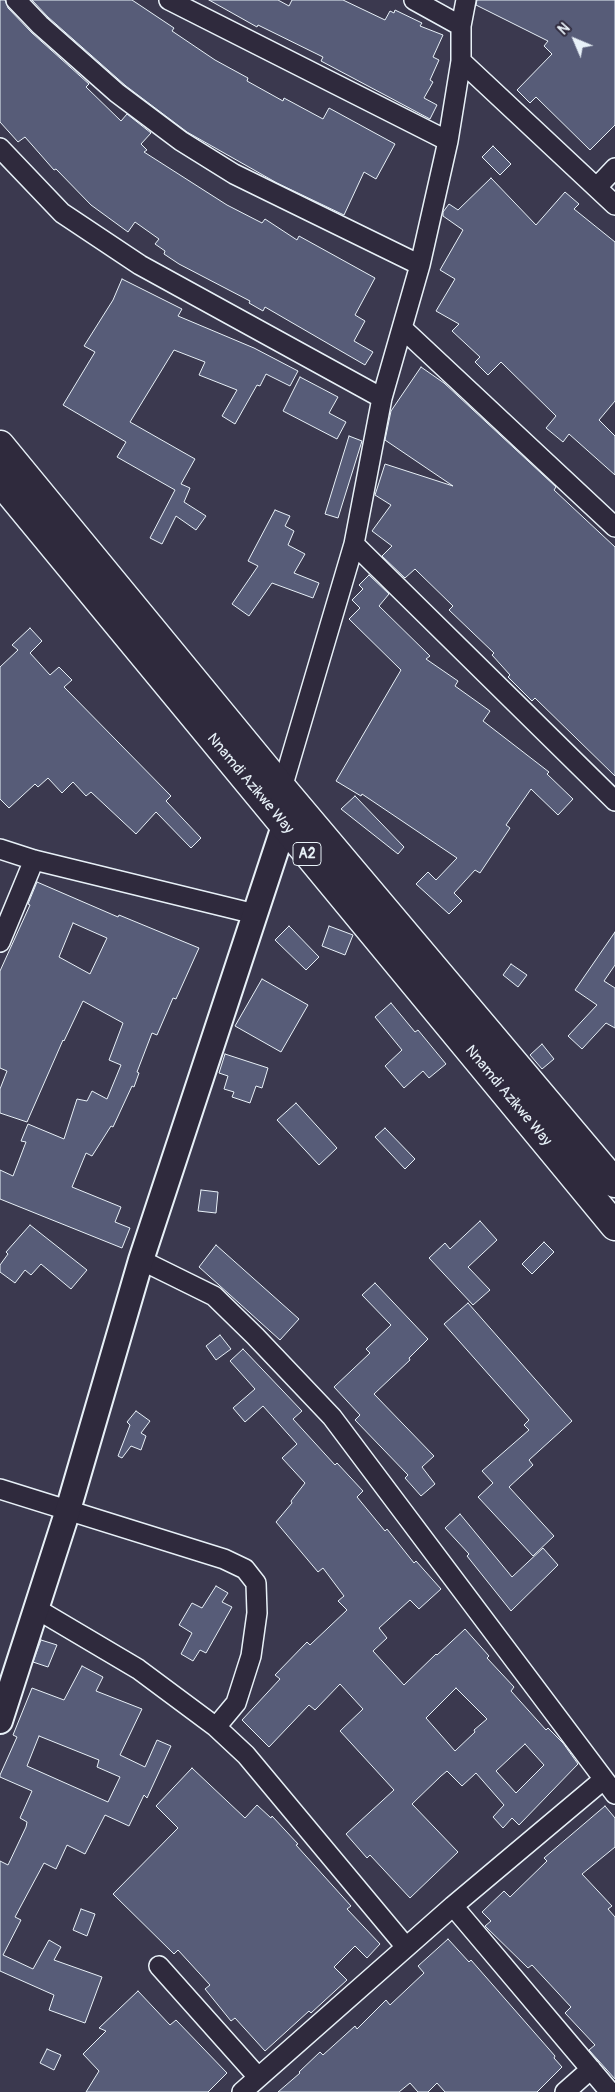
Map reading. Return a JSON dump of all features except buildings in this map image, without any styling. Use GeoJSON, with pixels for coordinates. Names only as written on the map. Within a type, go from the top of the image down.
{"type":"FeatureCollection","features":[{"type":"Feature","properties":{"kind":"highway","name":"Nnamdi Azikwe Way"},"geometry":{"type":"LineString","coordinates":[[0,445],[282,788],[615,1183]]}},
{"type":"Feature","properties":{"kind":"highway","name":"Nnamdi Azikwe Way"},"geometry":{"type":"LineString","coordinates":[[0,481],[615,1226]]}},
{"type":"Feature","properties":{"kind":"street"},"geometry":{"type":"LineString","coordinates":[[16,0],[40,25],[117,93],[181,141],[234,174],[420,265]]}},
{"type":"Feature","properties":{"kind":"street"},"geometry":{"type":"LineString","coordinates":[[169,0],[448,141]]}},
{"type":"Feature","properties":{"kind":"street"},"geometry":{"type":"LineString","coordinates":[[414,0],[461,26]]}},
{"type":"Feature","properties":{"kind":"street"},"geometry":{"type":"LineString","coordinates":[[282,788],[354,544],[382,398],[420,265],[448,141],[461,61],[461,26],[466,0]]}},
{"type":"Feature","properties":{"kind":"street"},"geometry":{"type":"LineString","coordinates":[[461,61],[615,204]]}},
{"type":"Feature","properties":{"kind":"street"},"geometry":{"type":"LineString","coordinates":[[0,148],[62,213],[140,265],[382,398]]}},
{"type":"Feature","properties":{"kind":"street"},"geometry":{"type":"LineString","coordinates":[[597,187],[615,168]]}},
{"type":"Feature","properties":{"kind":"street"},"geometry":{"type":"LineString","coordinates":[[402,328],[615,528]]}},
{"type":"Feature","properties":{"kind":"street"},"geometry":{"type":"LineString","coordinates":[[354,544],[615,801]]}},
{"type":"Feature","properties":{"kind":"street"},"geometry":{"type":"LineString","coordinates":[[0,1721],[68,1510],[141,1260],[284,826]]}},
{"type":"Feature","properties":{"kind":"street"},"geometry":{"type":"LineString","coordinates":[[0,849],[34,860],[255,914]]}},
{"type":"Feature","properties":{"kind":"street"},"geometry":{"type":"LineString","coordinates":[[0,942],[34,860]]}},
{"type":"Feature","properties":{"kind":"street"},"geometry":{"type":"LineString","coordinates":[[141,1260],[214,1296],[332,1416],[615,1794]]}},
{"type":"Feature","properties":{"kind":"street"},"geometry":{"type":"LineString","coordinates":[[0,1489],[224,1559],[245,1569],[256,1583],[257,1614],[251,1656],[236,1703],[216,1727]]}},
{"type":"Feature","properties":{"kind":"street"},"geometry":{"type":"LineString","coordinates":[[35,1608],[138,1669],[216,1727],[246,1756],[406,1947]]}},
{"type":"Feature","properties":{"kind":"street"},"geometry":{"type":"LineString","coordinates":[[242,2092],[453,1906],[603,1780]]}},
{"type":"Feature","properties":{"kind":"street"},"geometry":{"type":"LineString","coordinates":[[453,1906],[610,2092]]}},
{"type":"Feature","properties":{"kind":"street"},"geometry":{"type":"LineString","coordinates":[[159,1966],[258,2078]]}},
{"type":"Feature","properties":{"kind":"street"},"geometry":{"type":"LineString","coordinates":[[565,2092],[591,2069]]}}]}
